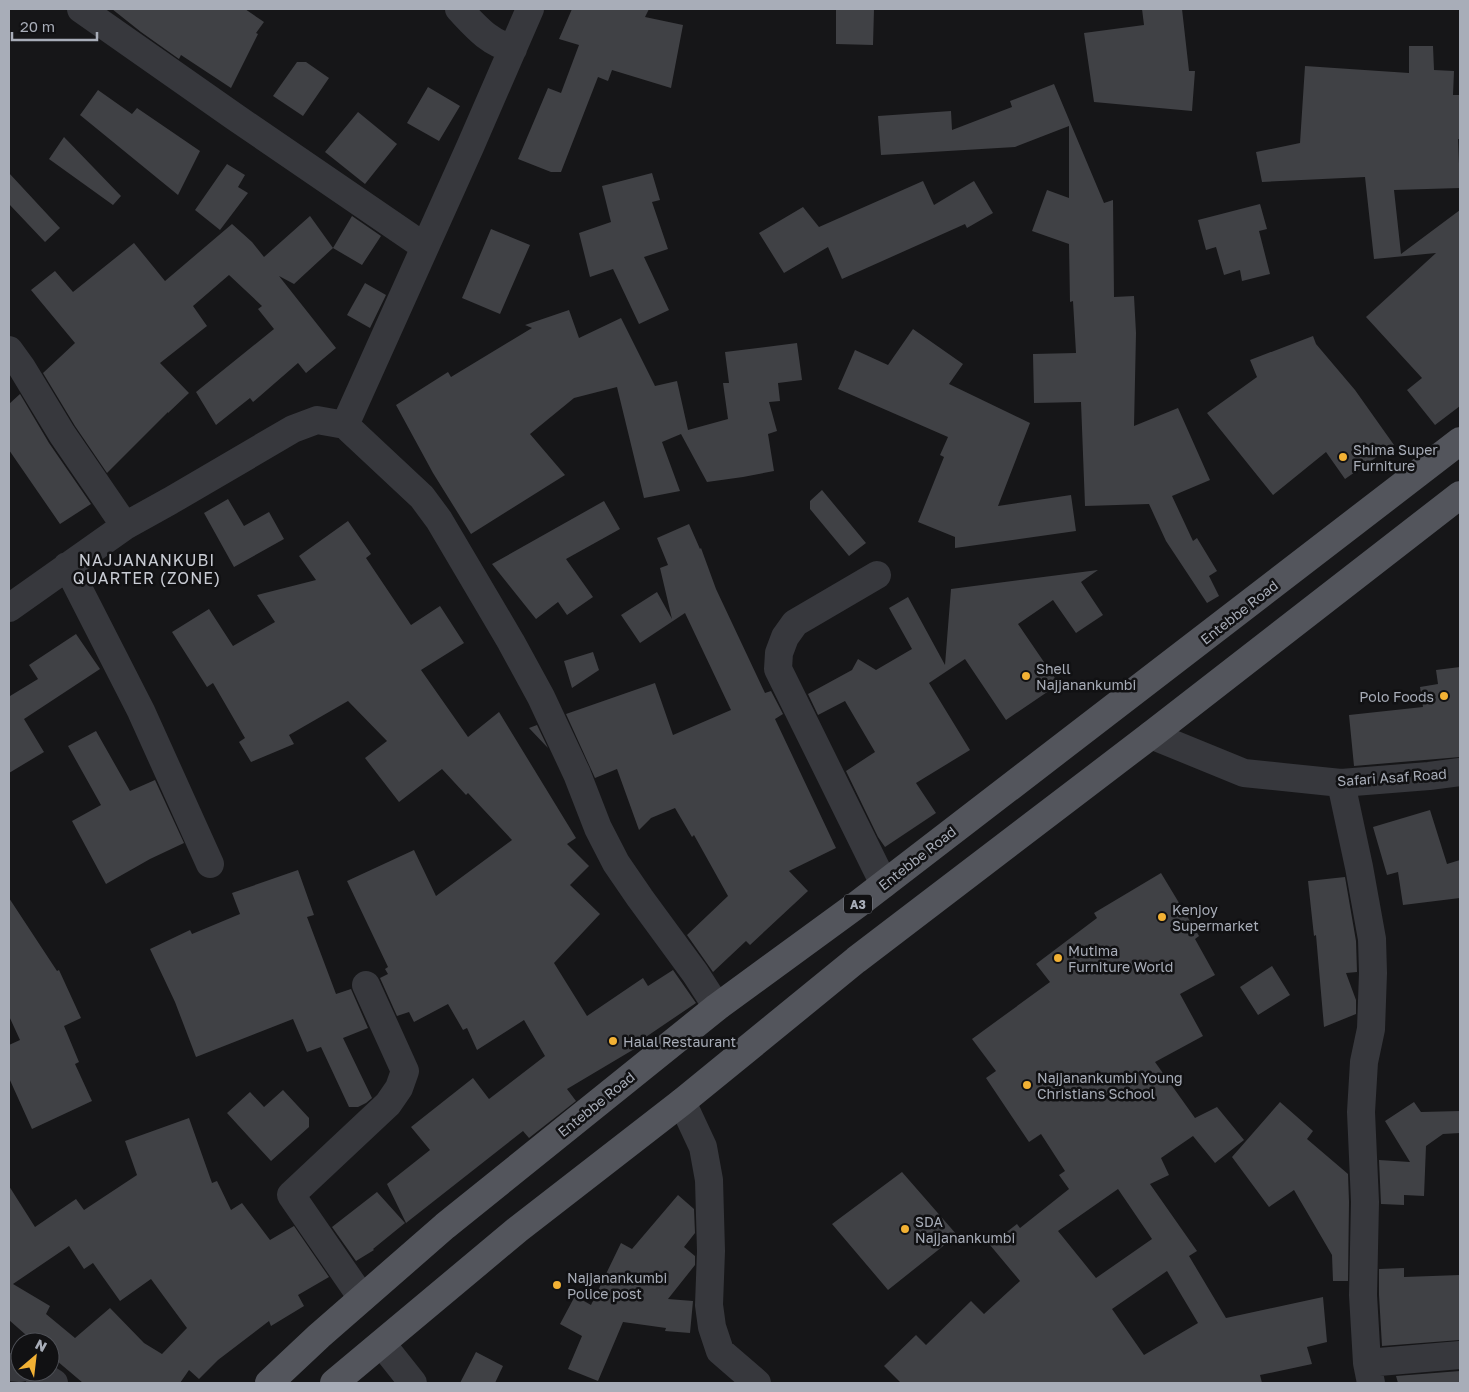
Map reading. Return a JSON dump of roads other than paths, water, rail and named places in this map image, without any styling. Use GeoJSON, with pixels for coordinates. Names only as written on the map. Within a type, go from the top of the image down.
{"type":"FeatureCollection","features":[{"type":"Feature","properties":{"kind":"main road","name":"Entebbe Road"},"geometry":{"type":"LineString","coordinates":[[269,1383],[362,1298],[453,1220],[717,1007],[884,884],[1460,441]]}},
{"type":"Feature","properties":{"kind":"main road"},"geometry":{"type":"LineString","coordinates":[[334,1383],[517,1230],[682,1102],[856,960],[1151,735],[1460,495]]}},
{"type":"Feature","properties":{"kind":"street"},"geometry":{"type":"LineString","coordinates":[[81,9],[425,247]]}},
{"type":"Feature","properties":{"kind":"street"},"geometry":{"type":"LineString","coordinates":[[459,9],[491,40],[500,45],[513,48]]}},
{"type":"Feature","properties":{"kind":"street"},"geometry":{"type":"LineString","coordinates":[[345,424],[530,9]]}},
{"type":"Feature","properties":{"kind":"street"},"geometry":{"type":"LineString","coordinates":[[9,350],[62,434],[125,526]]}},
{"type":"Feature","properties":{"kind":"street"},"geometry":{"type":"LineString","coordinates":[[9,608],[125,526],[293,429],[317,420],[345,424],[422,497],[439,520],[541,697],[578,774],[598,828],[616,863],[695,973],[717,1007]]}},
{"type":"Feature","properties":{"kind":"street"},"geometry":{"type":"LineString","coordinates":[[67,566],[141,711],[210,864]]}},
{"type":"Feature","properties":{"kind":"street"},"geometry":{"type":"LineString","coordinates":[[876,575],[795,623],[785,637],[779,653],[778,669],[884,884]]}},
{"type":"Feature","properties":{"kind":"street","name":"Safari Asaf Road"},"geometry":{"type":"LineString","coordinates":[[1151,735],[1244,772],[1341,782],[1460,772]]}},
{"type":"Feature","properties":{"kind":"street"},"geometry":{"type":"LineString","coordinates":[[1341,782],[1370,930],[1373,972],[1371,1029],[1364,1062],[1361,1112],[1365,1202],[1363,1295],[1369,1373],[1460,1355]]}},
{"type":"Feature","properties":{"kind":"street"},"geometry":{"type":"LineString","coordinates":[[362,1298],[291,1196],[388,1104],[399,1088],[405,1071],[366,986]]}},
{"type":"Feature","properties":{"kind":"street"},"geometry":{"type":"LineString","coordinates":[[682,1102],[703,1147],[708,1180],[711,1251],[709,1305],[712,1327],[720,1351],[758,1383]]}},
{"type":"Feature","properties":{"kind":"street"},"geometry":{"type":"LineString","coordinates":[[382,1344],[413,1383]]}},
{"type":"Feature","properties":{"kind":"place","name":"Shima Super Furniture"},"geometry":{"type":"Point","coordinates":[1343,457]}},
{"type":"Feature","properties":{"kind":"place","name":"Shell Najjanankumbi"},"geometry":{"type":"Point","coordinates":[1026,676]}},
{"type":"Feature","properties":{"kind":"place","name":"Polo Foods"},"geometry":{"type":"Point","coordinates":[1444,696]}},
{"type":"Feature","properties":{"kind":"place","name":"Kenjoy Supermarket"},"geometry":{"type":"Point","coordinates":[1162,917]}},
{"type":"Feature","properties":{"kind":"place","name":"Mutima Furniture World"},"geometry":{"type":"Point","coordinates":[1058,958]}},
{"type":"Feature","properties":{"kind":"place","name":"Halal Restaurant"},"geometry":{"type":"Point","coordinates":[613,1041]}},
{"type":"Feature","properties":{"kind":"place","name":"Najjanankumbi Young Christians School"},"geometry":{"type":"Point","coordinates":[1027,1085]}},
{"type":"Feature","properties":{"kind":"place","name":"SDA Najjanankumbi"},"geometry":{"type":"Point","coordinates":[905,1229]}},
{"type":"Feature","properties":{"kind":"place","name":"Najjanankumbi Police post"},"geometry":{"type":"Point","coordinates":[557,1285]}},
{"type":"Feature","properties":{"kind":"district","name":"NAJJANANKUBI QUARTER (ZONE)"},"geometry":{"type":"Point","coordinates":[147,569]}}]}
